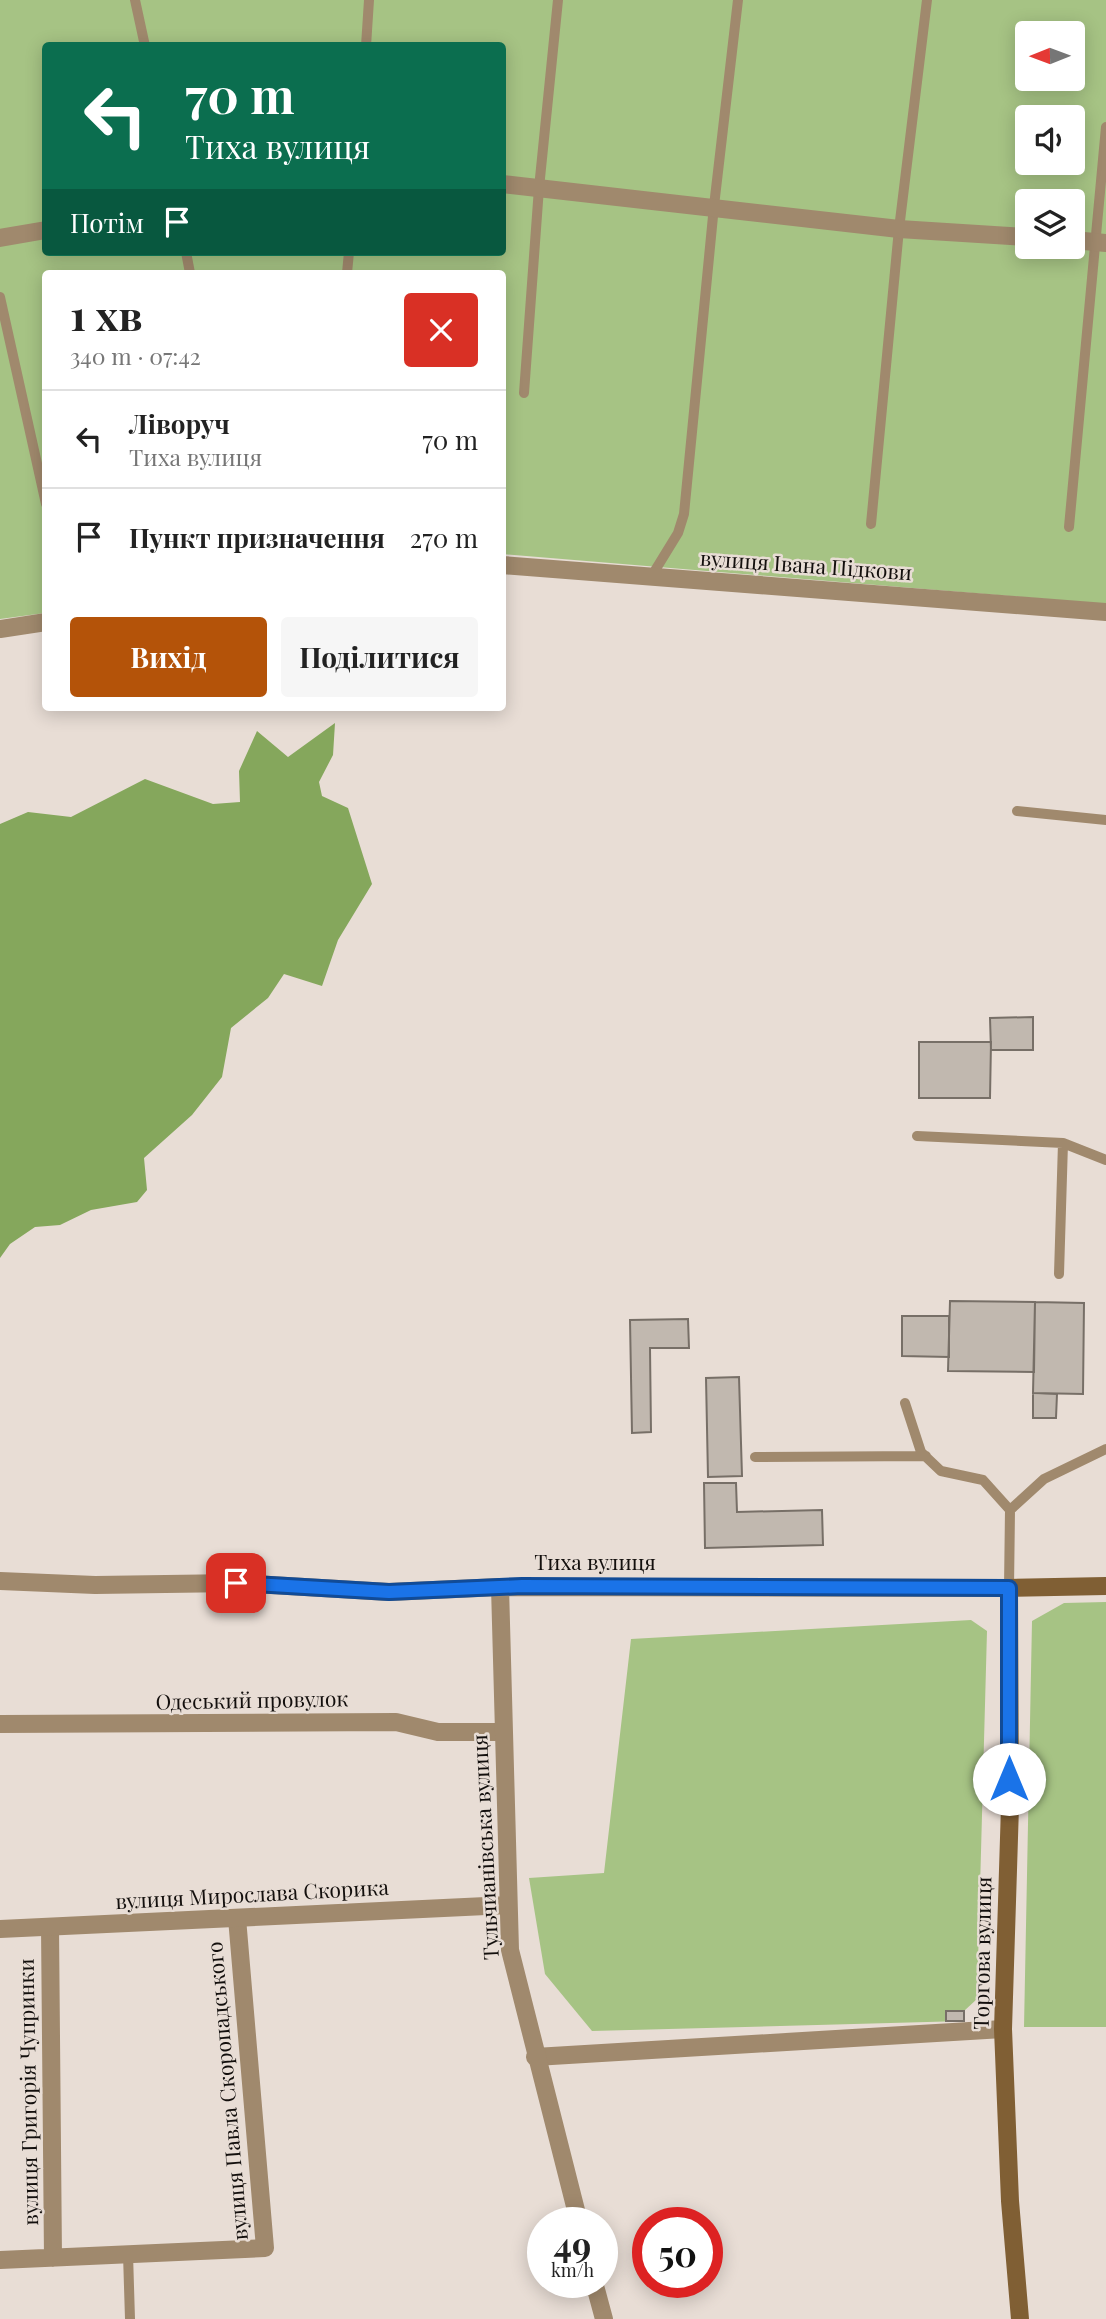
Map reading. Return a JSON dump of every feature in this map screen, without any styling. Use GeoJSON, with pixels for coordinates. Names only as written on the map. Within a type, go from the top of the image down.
{"type":"FeatureCollection","features":[{"type":"Feature","properties":{"kind":"main road","name":"Тиха вулиця"},"geometry":{"type":"LineString","coordinates":[[1009,1588],[1106,1586]]}},
{"type":"Feature","properties":{"kind":"main road","name":"Торгова вулиця"},"geometry":{"type":"LineString","coordinates":[[1009,1588],[1010,1806],[1003,2029],[1010,2201],[1020,2319]]}},
{"type":"Feature","properties":{"kind":"street"},"geometry":{"type":"LineString","coordinates":[[506,184],[899,229],[1015,236]]}},
{"type":"Feature","properties":{"kind":"street"},"geometry":{"type":"LineString","coordinates":[[0,238],[42,231]]}},
{"type":"Feature","properties":{"kind":"street","name":"вулиця Івана Підкови"},"geometry":{"type":"LineString","coordinates":[[506,565],[1106,612]]}},
{"type":"Feature","properties":{"kind":"street"},"geometry":{"type":"LineString","coordinates":[[0,629],[42,623]]}},
{"type":"Feature","properties":{"kind":"street","name":"Тиха вулиця"},"geometry":{"type":"LineString","coordinates":[[0,1581],[95,1585],[236,1583],[389,1592],[500,1587],[1009,1588]]}},
{"type":"Feature","properties":{"kind":"street","name":"Тульчианівська вулиця"},"geometry":{"type":"LineString","coordinates":[[500,1587],[510,1950],[575,2207]]}},
{"type":"Feature","properties":{"kind":"street","name":"Одеський провулок"},"geometry":{"type":"LineString","coordinates":[[0,1724],[396,1723],[438,1732],[503,1732]]}},
{"type":"Feature","properties":{"kind":"street","name":"вулиця Мирослава Скорика"},"geometry":{"type":"LineString","coordinates":[[0,1929],[507,1905]]}},
{"type":"Feature","properties":{"kind":"street","name":"вулиця Павла Скоропадського"},"geometry":{"type":"LineString","coordinates":[[0,2260],[265,2248],[236,1918]]}},
{"type":"Feature","properties":{"kind":"street","name":"вулиця Григорія Чупринки"},"geometry":{"type":"LineString","coordinates":[[50,1927],[53,2258]]}},
{"type":"Feature","properties":{"kind":"street"},"geometry":{"type":"LineString","coordinates":[[535,2057],[1003,2029]]}},
{"type":"Feature","properties":{"kind":"street"},"geometry":{"type":"LineString","coordinates":[[598,2298],[604,2319]]}},
{"type":"Feature","properties":{"kind":"street"},"geometry":{"type":"LineString","coordinates":[[1020,2319],[1032,2319]]}},
{"type":"Feature","properties":{"kind":"lane"},"geometry":{"type":"LineString","coordinates":[[135,0],[144,42]]}},
{"type":"Feature","properties":{"kind":"lane"},"geometry":{"type":"LineString","coordinates":[[366,42],[369,0]]}},
{"type":"Feature","properties":{"kind":"lane"},"geometry":{"type":"LineString","coordinates":[[524,393],[539,188],[558,0]]}},
{"type":"Feature","properties":{"kind":"lane"},"geometry":{"type":"LineString","coordinates":[[651,577],[678,533],[684,514],[714,206],[738,0]]}},
{"type":"Feature","properties":{"kind":"lane"},"geometry":{"type":"LineString","coordinates":[[871,524],[899,229],[927,0]]}},
{"type":"Feature","properties":{"kind":"lane"},"geometry":{"type":"LineString","coordinates":[[1069,527],[1100,242],[1106,127]]}},
{"type":"Feature","properties":{"kind":"lane"},"geometry":{"type":"LineString","coordinates":[[0,297],[42,486]]}},
{"type":"Feature","properties":{"kind":"lane"},"geometry":{"type":"LineString","coordinates":[[1017,811],[1106,820]]}},
{"type":"Feature","properties":{"kind":"lane"},"geometry":{"type":"LineString","coordinates":[[917,1136],[1063,1143],[1106,1160]]}},
{"type":"Feature","properties":{"kind":"lane"},"geometry":{"type":"LineString","coordinates":[[1059,1274],[1063,1143]]}},
{"type":"Feature","properties":{"kind":"lane"},"geometry":{"type":"LineString","coordinates":[[905,1403],[921,1452],[941,1471],[983,1480],[1010,1510],[1009,1588]]}},
{"type":"Feature","properties":{"kind":"lane"},"geometry":{"type":"LineString","coordinates":[[1010,1510],[1044,1479],[1106,1449]]}},
{"type":"Feature","properties":{"kind":"lane"},"geometry":{"type":"LineString","coordinates":[[755,1457],[926,1457]]}},
{"type":"Feature","properties":{"kind":"lane"},"geometry":{"type":"LineString","coordinates":[[128,2254],[130,2319]]}},
{"type":"Feature","properties":{"kind":"green space"},"geometry":{"type":"Polygon","coordinates":[[[0,0],[1106,0],[1106,604],[506,554],[506,270],[42,270],[42,613],[0,619],[0,0]]]}},
{"type":"Feature","properties":{"kind":"green space"},"geometry":{"type":"Polygon","coordinates":[[[335,723],[333,755],[319,782],[322,796],[348,808],[372,884],[338,940],[322,986],[284,974],[268,998],[231,1028],[222,1077],[192,1115],[144,1158],[147,1190],[137,1202],[91,1210],[60,1225],[35,1227],[10,1244],[0,1258],[0,824],[28,812],[71,817],[145,779],[213,804],[240,802],[239,771],[257,731],[288,757],[335,723]]]}},
{"type":"Feature","properties":{"kind":"green space"},"geometry":{"type":"Polygon","coordinates":[[[1106,1602],[1106,2027],[1024,2027],[1032,1621],[1064,1603],[1106,1602]]]}},
{"type":"Feature","properties":{"kind":"green space"},"geometry":{"type":"Polygon","coordinates":[[[971,1620],[987,1631],[977,1999],[964,2011],[964,2021],[592,2031],[545,1974],[529,1878],[604,1873],[631,1639],[971,1620]]]}},
{"type":"Feature","properties":{"kind":"building"},"geometry":{"type":"Polygon","coordinates":[[[1033,1017],[1033,1050],[991,1050],[990,1018],[1033,1017]]]}},
{"type":"Feature","properties":{"kind":"building"},"geometry":{"type":"Polygon","coordinates":[[[919,1042],[991,1042],[990,1098],[919,1098],[919,1042]]]}},
{"type":"Feature","properties":{"kind":"building"},"geometry":{"type":"Polygon","coordinates":[[[950,1301],[1035,1302],[1034,1372],[948,1371],[950,1301]]]}},
{"type":"Feature","properties":{"kind":"building"},"geometry":{"type":"Polygon","coordinates":[[[1035,1302],[1084,1303],[1083,1394],[1033,1393],[1035,1302]]]}},
{"type":"Feature","properties":{"kind":"building"},"geometry":{"type":"Polygon","coordinates":[[[902,1316],[949,1316],[949,1357],[902,1356],[902,1316]]]}},
{"type":"Feature","properties":{"kind":"building"},"geometry":{"type":"Polygon","coordinates":[[[688,1319],[689,1348],[650,1348],[651,1432],[632,1433],[630,1320],[688,1319]]]}},
{"type":"Feature","properties":{"kind":"building"},"geometry":{"type":"Polygon","coordinates":[[[739,1377],[742,1476],[708,1477],[706,1378],[739,1377]]]}},
{"type":"Feature","properties":{"kind":"building"},"geometry":{"type":"Polygon","coordinates":[[[1033,1393],[1057,1394],[1056,1418],[1033,1418],[1033,1393]]]}},
{"type":"Feature","properties":{"kind":"building"},"geometry":{"type":"Polygon","coordinates":[[[704,1483],[736,1483],[737,1512],[822,1510],[823,1545],[705,1548],[704,1483]]]}},
{"type":"Feature","properties":{"kind":"building"},"geometry":{"type":"Polygon","coordinates":[[[946,2011],[964,2011],[964,2021],[946,2021],[946,2011]]]}},
{"type":"Feature","properties":{"kind":"route"},"geometry":{"type":"LineString","coordinates":[[236,1583],[389,1592],[522,1586],[1009,1588],[1009,1779]]}}]}
